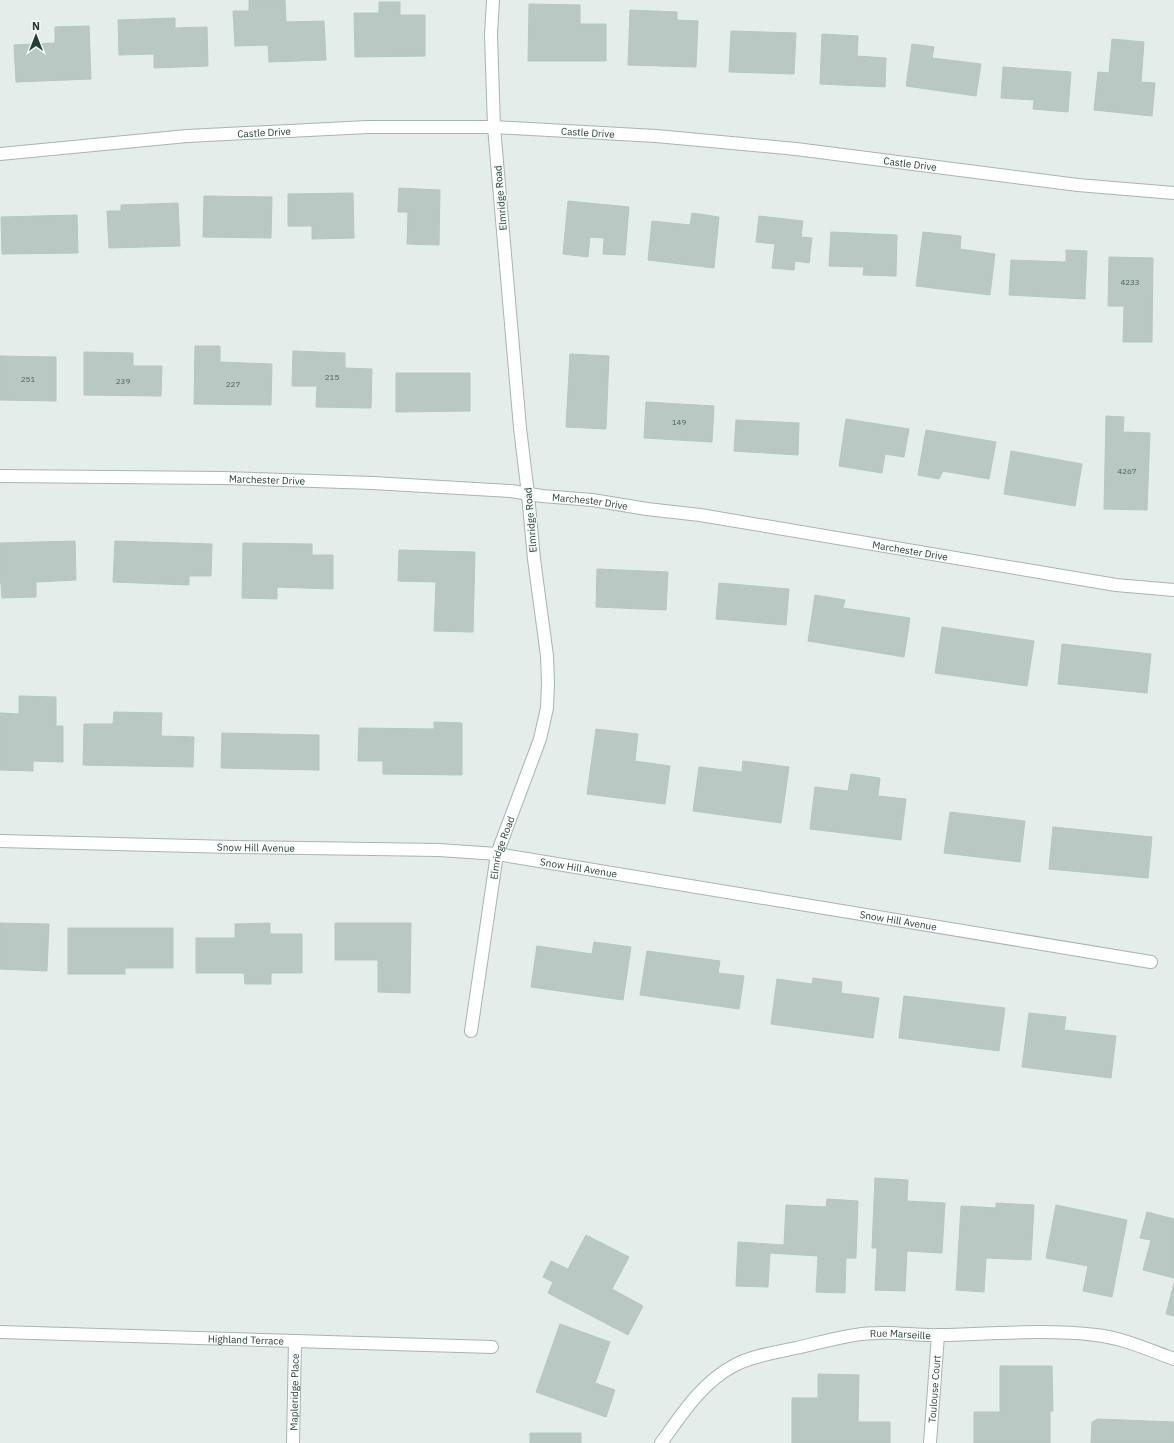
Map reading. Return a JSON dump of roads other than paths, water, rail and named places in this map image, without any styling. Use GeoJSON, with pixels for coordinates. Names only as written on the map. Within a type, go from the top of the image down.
{"type":"FeatureCollection","features":[{"type":"Feature","properties":{"kind":"street","name":"Elmridge Road"},"geometry":{"type":"LineString","coordinates":[[471,1031],[497,854],[540,739],[547,708],[547,656],[534,559],[520,428],[494,127],[491,35],[493,0]]}},
{"type":"Feature","properties":{"kind":"street","name":"Castle Drive"},"geometry":{"type":"LineString","coordinates":[[0,154],[187,136],[368,127],[494,127],[656,136],[788,149],[1078,185],[1174,193]]}},
{"type":"Feature","properties":{"kind":"street","name":"Marchester Drive"},"geometry":{"type":"LineString","coordinates":[[0,476],[223,478],[380,483],[511,491],[542,496],[592,500],[647,509],[700,515],[1116,585],[1174,590]]}},
{"type":"Feature","properties":{"kind":"street","name":"Snow Hill Avenue"},"geometry":{"type":"LineString","coordinates":[[0,841],[232,847],[439,850],[497,854],[1151,962]]}},
{"type":"Feature","properties":{"kind":"street","name":"Highland Terrace"},"geometry":{"type":"LineString","coordinates":[[0,1332],[492,1347]]}},
{"type":"Feature","properties":{"kind":"street","name":"Rue Marseille"},"geometry":{"type":"LineString","coordinates":[[661,1443],[689,1404],[710,1382],[736,1365],[766,1355],[848,1336],[879,1333],[938,1335],[1068,1333],[1098,1335],[1128,1342],[1174,1360]]}},
{"type":"Feature","properties":{"kind":"street","name":"Toulouse Court"},"geometry":{"type":"LineString","coordinates":[[930,1443],[938,1335]]}},
{"type":"Feature","properties":{"kind":"street","name":"Mapleridge Place"},"geometry":{"type":"LineString","coordinates":[[293,1443],[295,1342]]}}]}
